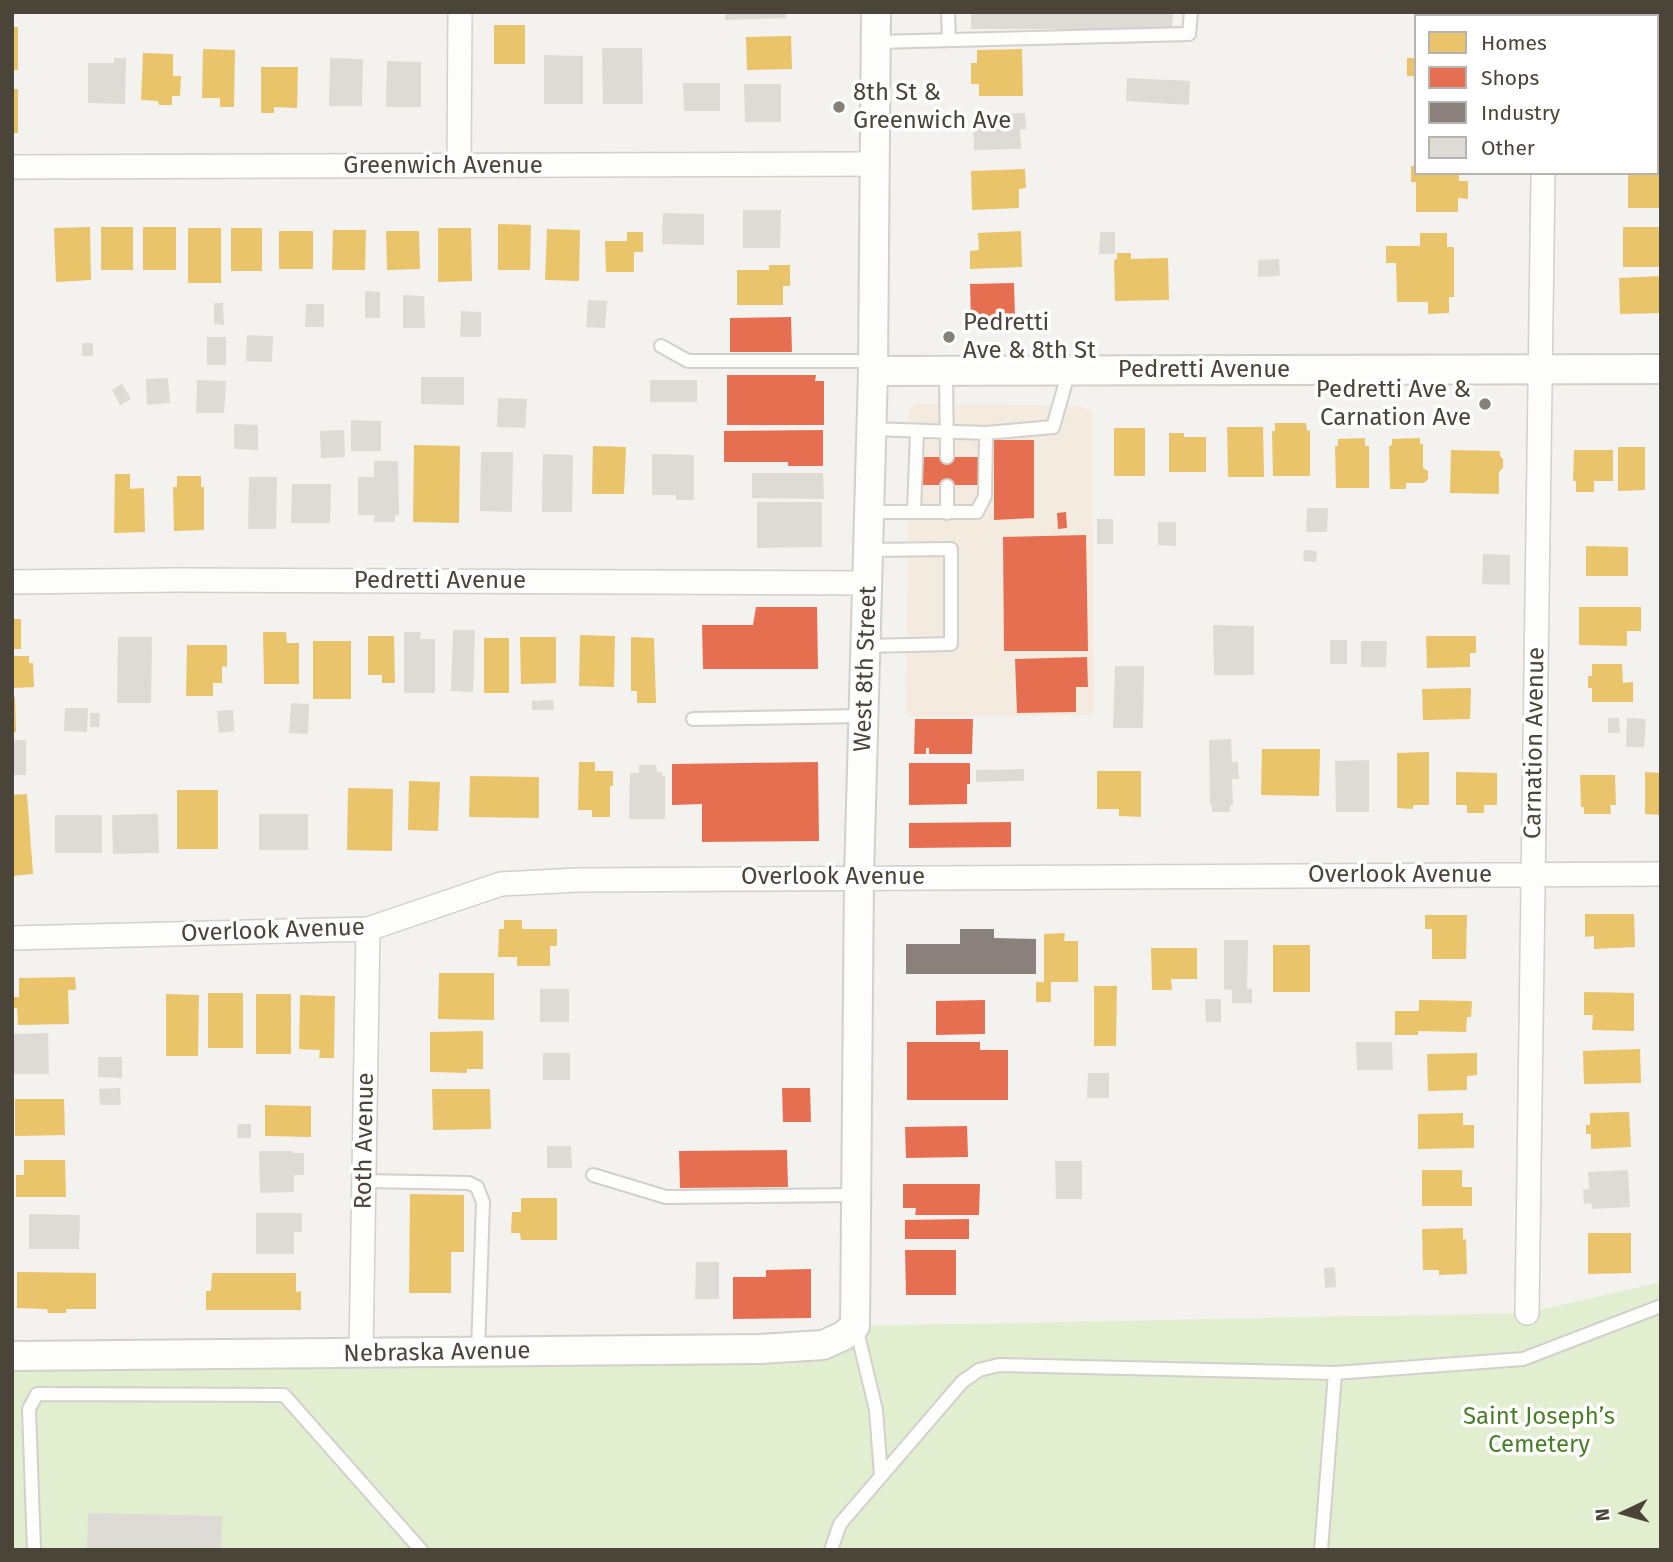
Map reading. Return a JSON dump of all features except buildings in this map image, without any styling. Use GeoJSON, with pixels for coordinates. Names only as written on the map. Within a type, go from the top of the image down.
{"type":"FeatureCollection","features":[{"type":"Feature","properties":{"kind":"street"},"geometry":{"type":"LineString","coordinates":[[459,166],[460,12]]}},
{"type":"Feature","properties":{"kind":"street","name":"West 8th Street"},"geometry":{"type":"LineString","coordinates":[[855,1325],[859,877],[869,583],[876,12]]}},
{"type":"Feature","properties":{"kind":"street","name":"Greenwich Avenue"},"geometry":{"type":"LineString","coordinates":[[12,167],[874,164]]}},
{"type":"Feature","properties":{"kind":"street","name":"Carnation Avenue"},"geometry":{"type":"LineString","coordinates":[[1527,1313],[1543,175]]}},
{"type":"Feature","properties":{"kind":"street","name":"Pedretti Avenue"},"geometry":{"type":"LineString","coordinates":[[873,366],[946,371],[1661,369]]}},
{"type":"Feature","properties":{"kind":"street","name":"Pedretti Avenue"},"geometry":{"type":"LineString","coordinates":[[12,582],[203,580],[869,583]]}},
{"type":"Feature","properties":{"kind":"street","name":"Overlook Avenue"},"geometry":{"type":"LineString","coordinates":[[12,938],[368,929],[501,884],[578,880],[1661,874]]}},
{"type":"Feature","properties":{"kind":"street","name":"Roth Avenue"},"geometry":{"type":"LineString","coordinates":[[361,1354],[368,929]]}},
{"type":"Feature","properties":{"kind":"street","name":"Nebraska Avenue"},"geometry":{"type":"LineString","coordinates":[[12,1356],[806,1347],[823,1345],[843,1336],[855,1325]]}},
{"type":"Feature","properties":{"kind":"lane"},"geometry":{"type":"LineString","coordinates":[[948,12],[949,40]]}},
{"type":"Feature","properties":{"kind":"lane"},"geometry":{"type":"LineString","coordinates":[[876,42],[1189,34],[1191,12]]}},
{"type":"Feature","properties":{"kind":"lane"},"geometry":{"type":"LineString","coordinates":[[661,346],[688,361],[873,366]]}},
{"type":"Feature","properties":{"kind":"lane"},"geometry":{"type":"LineString","coordinates":[[946,371],[947,457]]}},
{"type":"Feature","properties":{"kind":"lane"},"geometry":{"type":"LineString","coordinates":[[871,429],[986,433],[1053,428],[1069,371]]}},
{"type":"Feature","properties":{"kind":"lane"},"geometry":{"type":"LineString","coordinates":[[914,512],[916,431]]}},
{"type":"Feature","properties":{"kind":"lane"},"geometry":{"type":"LineString","coordinates":[[870,512],[976,512],[985,496],[986,433]]}},
{"type":"Feature","properties":{"kind":"lane"},"geometry":{"type":"LineString","coordinates":[[947,486],[947,513]]}},
{"type":"Feature","properties":{"kind":"lane"},"geometry":{"type":"LineString","coordinates":[[867,646],[951,643],[951,549],[869,550]]}},
{"type":"Feature","properties":{"kind":"lane"},"geometry":{"type":"LineString","coordinates":[[693,719],[863,716]]}},
{"type":"Feature","properties":{"kind":"lane"},"geometry":{"type":"LineString","coordinates":[[593,1175],[667,1197],[856,1195]]}},
{"type":"Feature","properties":{"kind":"lane"},"geometry":{"type":"LineString","coordinates":[[364,1181],[469,1183],[477,1186],[483,1202],[478,1352]]}},
{"type":"Feature","properties":{"kind":"lane"},"geometry":{"type":"LineString","coordinates":[[831,1550],[840,1524],[962,1382],[979,1370],[999,1365],[1335,1373],[1523,1359],[1661,1306]]}},
{"type":"Feature","properties":{"kind":"lane"},"geometry":{"type":"LineString","coordinates":[[855,1325],[876,1410],[881,1475]]}},
{"type":"Feature","properties":{"kind":"lane"},"geometry":{"type":"LineString","coordinates":[[1321,1550],[1335,1373]]}},
{"type":"Feature","properties":{"kind":"lane"},"geometry":{"type":"LineString","coordinates":[[34,1550],[29,1409],[37,1394],[51,1394],[284,1395],[421,1550]]}},
{"type":"Feature","properties":{"kind":"shaded area"},"geometry":{"type":"Polygon","coordinates":[[[915,403],[1080,406],[1092,411],[1094,715],[908,717],[909,412],[915,403]]]}},
{"type":"Feature","properties":{"kind":"green space","name":"Saint Joseph’s Cemetery"},"geometry":{"type":"Polygon","coordinates":[[[1661,1282],[1661,1550],[12,1550],[12,1356],[760,1349],[855,1326],[1527,1313],[1661,1282]]]}},
{"type":"Feature","properties":{"kind":"place","name":"8th St & Greenwich Ave"},"geometry":{"type":"Point","coordinates":[839,107]}},
{"type":"Feature","properties":{"kind":"place","name":"Pedretti Ave & 8th St"},"geometry":{"type":"Point","coordinates":[949,337]}},
{"type":"Feature","properties":{"kind":"place","name":"Pedretti Ave & Carnation Ave"},"geometry":{"type":"Point","coordinates":[1485,404]}}]}
